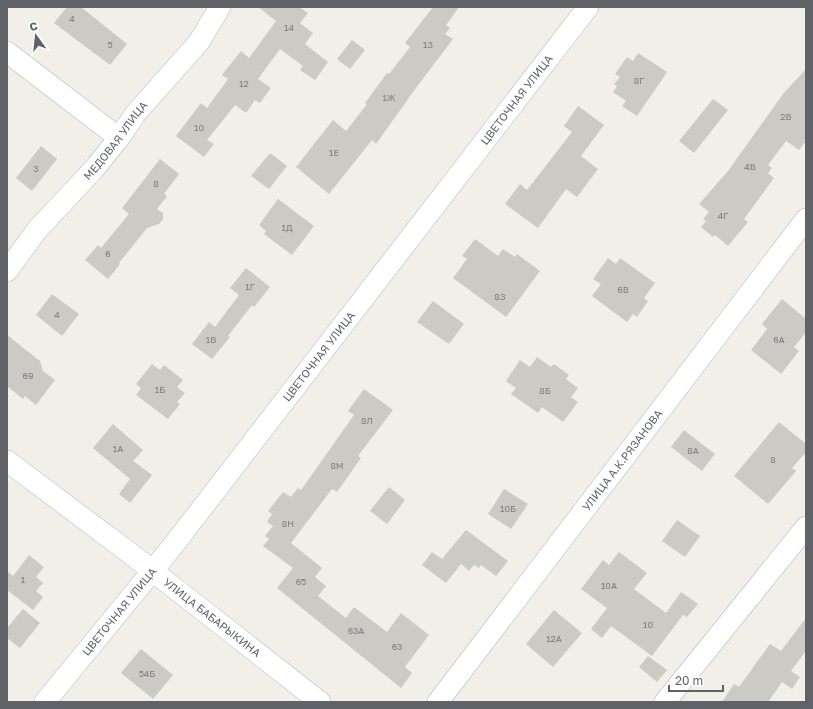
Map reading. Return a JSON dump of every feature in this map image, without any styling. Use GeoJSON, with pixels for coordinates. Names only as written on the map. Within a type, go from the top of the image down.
{"type":"FeatureCollection","features":[{"type":"Feature","properties":{"kind":"street","name":"МЕДОВАЯ УЛИЦА"},"geometry":{"type":"LineString","coordinates":[[7,271],[37,230],[94,169],[119,138],[136,113],[199,42],[220,7]]}},
{"type":"Feature","properties":{"kind":"street","name":"ЦВЕТОЧНАЯ УЛИЦА"},"geometry":{"type":"LineString","coordinates":[[45,702],[177,540],[588,7]]}},
{"type":"Feature","properties":{"kind":"street"},"geometry":{"type":"LineString","coordinates":[[7,52],[119,138]]}},
{"type":"Feature","properties":{"kind":"street","name":"УЛИЦА А.К.РЯЗАНОВА"},"geometry":{"type":"LineString","coordinates":[[438,702],[806,219]]}},
{"type":"Feature","properties":{"kind":"street","name":"УЛИЦА БАБАРЫКИНА"},"geometry":{"type":"LineString","coordinates":[[7,461],[152,571],[320,702]]}},
{"type":"Feature","properties":{"kind":"street"},"geometry":{"type":"LineString","coordinates":[[665,702],[806,527]]}},
{"type":"Feature","properties":{"kind":"building"},"geometry":{"type":"Polygon","coordinates":[[[67,7],[81,7],[127,44],[110,65],[54,23],[67,7]]]}},
{"type":"Feature","properties":{"kind":"building"},"geometry":{"type":"Polygon","coordinates":[[[258,7],[299,7],[308,13],[300,23],[313,33],[305,44],[328,62],[315,80],[300,70],[303,66],[280,49],[258,79],[271,88],[260,103],[255,100],[246,113],[235,105],[207,140],[214,144],[204,157],[176,136],[201,103],[207,108],[228,79],[222,75],[241,51],[249,58],[276,21],[258,7]]]}},
{"type":"Feature","properties":{"kind":"building"},"geometry":{"type":"Polygon","coordinates":[[[433,7],[459,7],[446,25],[450,28],[445,34],[453,39],[376,144],[372,140],[329,194],[296,167],[333,120],[346,131],[367,104],[365,103],[387,73],[389,74],[410,47],[405,43],[433,7]]]}},
{"type":"Feature","properties":{"kind":"building"},"geometry":{"type":"Polygon","coordinates":[[[352,40],[365,50],[350,69],[337,59],[352,40]]]}},
{"type":"Feature","properties":{"kind":"building"},"geometry":{"type":"Polygon","coordinates":[[[638,53],[667,72],[637,116],[622,106],[626,101],[613,92],[617,86],[614,84],[620,77],[615,74],[627,57],[633,61],[638,53]]]}},
{"type":"Feature","properties":{"kind":"building"},"geometry":{"type":"Polygon","coordinates":[[[806,69],[806,141],[799,150],[786,141],[768,165],[772,168],[768,173],[774,178],[744,219],[748,222],[728,246],[715,235],[713,237],[701,227],[706,221],[703,219],[709,212],[699,204],[728,171],[783,94],[806,69]]]}},
{"type":"Feature","properties":{"kind":"building"},"geometry":{"type":"Polygon","coordinates":[[[713,99],[728,110],[694,153],[679,141],[713,99]]]}},
{"type":"Feature","properties":{"kind":"building"},"geometry":{"type":"Polygon","coordinates":[[[578,106],[604,125],[581,156],[598,169],[577,197],[566,189],[538,228],[505,204],[520,184],[527,190],[572,132],[564,126],[578,106]]]}},
{"type":"Feature","properties":{"kind":"building"},"geometry":{"type":"Polygon","coordinates":[[[41,146],[57,159],[32,191],[16,178],[41,146]]]}},
{"type":"Feature","properties":{"kind":"building"},"geometry":{"type":"Polygon","coordinates":[[[270,153],[287,166],[269,189],[251,176],[270,153]]]}},
{"type":"Feature","properties":{"kind":"building"},"geometry":{"type":"Polygon","coordinates":[[[160,159],[179,174],[164,194],[167,196],[157,209],[163,213],[163,219],[159,224],[147,228],[108,279],[85,260],[98,245],[101,248],[129,214],[122,208],[160,159]]]}},
{"type":"Feature","properties":{"kind":"building"},"geometry":{"type":"Polygon","coordinates":[[[278,199],[314,226],[292,255],[264,234],[266,231],[259,225],[278,199]]]}},
{"type":"Feature","properties":{"kind":"building"},"geometry":{"type":"Polygon","coordinates":[[[475,239],[498,256],[503,249],[515,257],[517,254],[540,271],[506,317],[453,278],[467,259],[462,256],[475,239]]]}},
{"type":"Feature","properties":{"kind":"building"},"geometry":{"type":"Polygon","coordinates":[[[608,258],[616,264],[620,258],[655,283],[644,298],[648,301],[637,317],[633,314],[627,322],[592,296],[601,284],[593,279],[608,258]]]}},
{"type":"Feature","properties":{"kind":"building"},"geometry":{"type":"Polygon","coordinates":[[[246,268],[270,287],[254,307],[252,305],[228,336],[230,337],[212,359],[192,344],[209,322],[215,327],[239,295],[230,288],[246,268]]]}},
{"type":"Feature","properties":{"kind":"building"},"geometry":{"type":"Polygon","coordinates":[[[52,294],[79,314],[62,336],[36,315],[52,294]]]}},
{"type":"Feature","properties":{"kind":"building"},"geometry":{"type":"Polygon","coordinates":[[[782,299],[806,319],[806,332],[794,347],[799,351],[781,374],[751,350],[767,329],[762,324],[782,299]]]}},
{"type":"Feature","properties":{"kind":"building"},"geometry":{"type":"Polygon","coordinates":[[[433,301],[464,324],[449,344],[417,322],[433,301]]]}},
{"type":"Feature","properties":{"kind":"building"},"geometry":{"type":"Polygon","coordinates":[[[7,335],[40,361],[43,371],[55,380],[36,405],[25,396],[23,399],[7,386],[7,335]]]}},
{"type":"Feature","properties":{"kind":"building"},"geometry":{"type":"Polygon","coordinates":[[[537,357],[551,367],[554,364],[569,375],[566,379],[578,388],[571,397],[578,402],[563,422],[542,407],[538,413],[511,394],[516,388],[506,381],[520,360],[530,367],[537,357]]]}},
{"type":"Feature","properties":{"kind":"building"},"geometry":{"type":"Polygon","coordinates":[[[152,364],[160,370],[164,365],[183,380],[177,387],[185,393],[177,402],[180,404],[168,419],[136,395],[141,388],[136,384],[152,364]]]}},
{"type":"Feature","properties":{"kind":"building"},"geometry":{"type":"Polygon","coordinates":[[[364,389],[393,410],[358,456],[361,458],[337,492],[332,489],[291,543],[322,568],[315,577],[326,586],[318,596],[346,618],[354,607],[387,632],[401,613],[429,635],[405,667],[412,673],[401,688],[277,588],[293,568],[263,546],[269,539],[265,536],[273,526],[267,522],[272,514],[268,511],[283,492],[291,497],[298,488],[301,490],[354,415],[348,411],[364,389]]]}},
{"type":"Feature","properties":{"kind":"building"},"geometry":{"type":"Polygon","coordinates":[[[779,422],[806,444],[806,452],[792,468],[796,471],[768,504],[734,476],[779,422]]]}},
{"type":"Feature","properties":{"kind":"building"},"geometry":{"type":"Polygon","coordinates":[[[113,424],[143,450],[133,461],[152,475],[130,503],[119,494],[130,479],[93,448],[113,424]]]}},
{"type":"Feature","properties":{"kind":"building"},"geometry":{"type":"Polygon","coordinates":[[[684,430],[715,454],[702,471],[671,447],[684,430]]]}},
{"type":"Feature","properties":{"kind":"building"},"geometry":{"type":"Polygon","coordinates":[[[389,487],[405,500],[387,524],[370,511],[389,487]]]}},
{"type":"Feature","properties":{"kind":"building"},"geometry":{"type":"Polygon","coordinates":[[[504,489],[528,504],[511,529],[488,514],[504,489]]]}},
{"type":"Feature","properties":{"kind":"building"},"geometry":{"type":"Polygon","coordinates":[[[677,520],[700,536],[685,557],[662,541],[677,520]]]}},
{"type":"Feature","properties":{"kind":"building"},"geometry":{"type":"Polygon","coordinates":[[[466,530],[508,561],[496,576],[481,565],[479,568],[474,565],[469,571],[461,564],[446,583],[422,565],[432,552],[442,559],[466,530]]]}},
{"type":"Feature","properties":{"kind":"building"},"geometry":{"type":"Polygon","coordinates":[[[619,552],[647,573],[634,589],[666,613],[681,592],[698,604],[687,617],[683,615],[652,656],[611,626],[602,638],[591,629],[607,608],[581,589],[603,560],[609,565],[619,552]]]}},
{"type":"Feature","properties":{"kind":"building"},"geometry":{"type":"Polygon","coordinates":[[[29,555],[44,567],[36,577],[43,583],[36,591],[43,597],[33,610],[7,590],[7,571],[13,576],[29,555]]]}},
{"type":"Feature","properties":{"kind":"building"},"geometry":{"type":"Polygon","coordinates":[[[23,609],[40,623],[20,648],[7,638],[7,628],[23,609]]]}},
{"type":"Feature","properties":{"kind":"building"},"geometry":{"type":"Polygon","coordinates":[[[554,610],[582,633],[553,667],[526,644],[554,610]]]}},
{"type":"Feature","properties":{"kind":"building"},"geometry":{"type":"Polygon","coordinates":[[[806,618],[806,651],[791,671],[800,677],[792,689],[782,682],[768,702],[722,702],[734,684],[739,687],[770,644],[781,651],[806,618]]]}},
{"type":"Feature","properties":{"kind":"building"},"geometry":{"type":"Polygon","coordinates":[[[141,649],[173,675],[153,699],[121,673],[141,649]]]}},
{"type":"Feature","properties":{"kind":"building"},"geometry":{"type":"Polygon","coordinates":[[[648,656],[667,670],[657,682],[639,667],[648,656]]]}}]}
